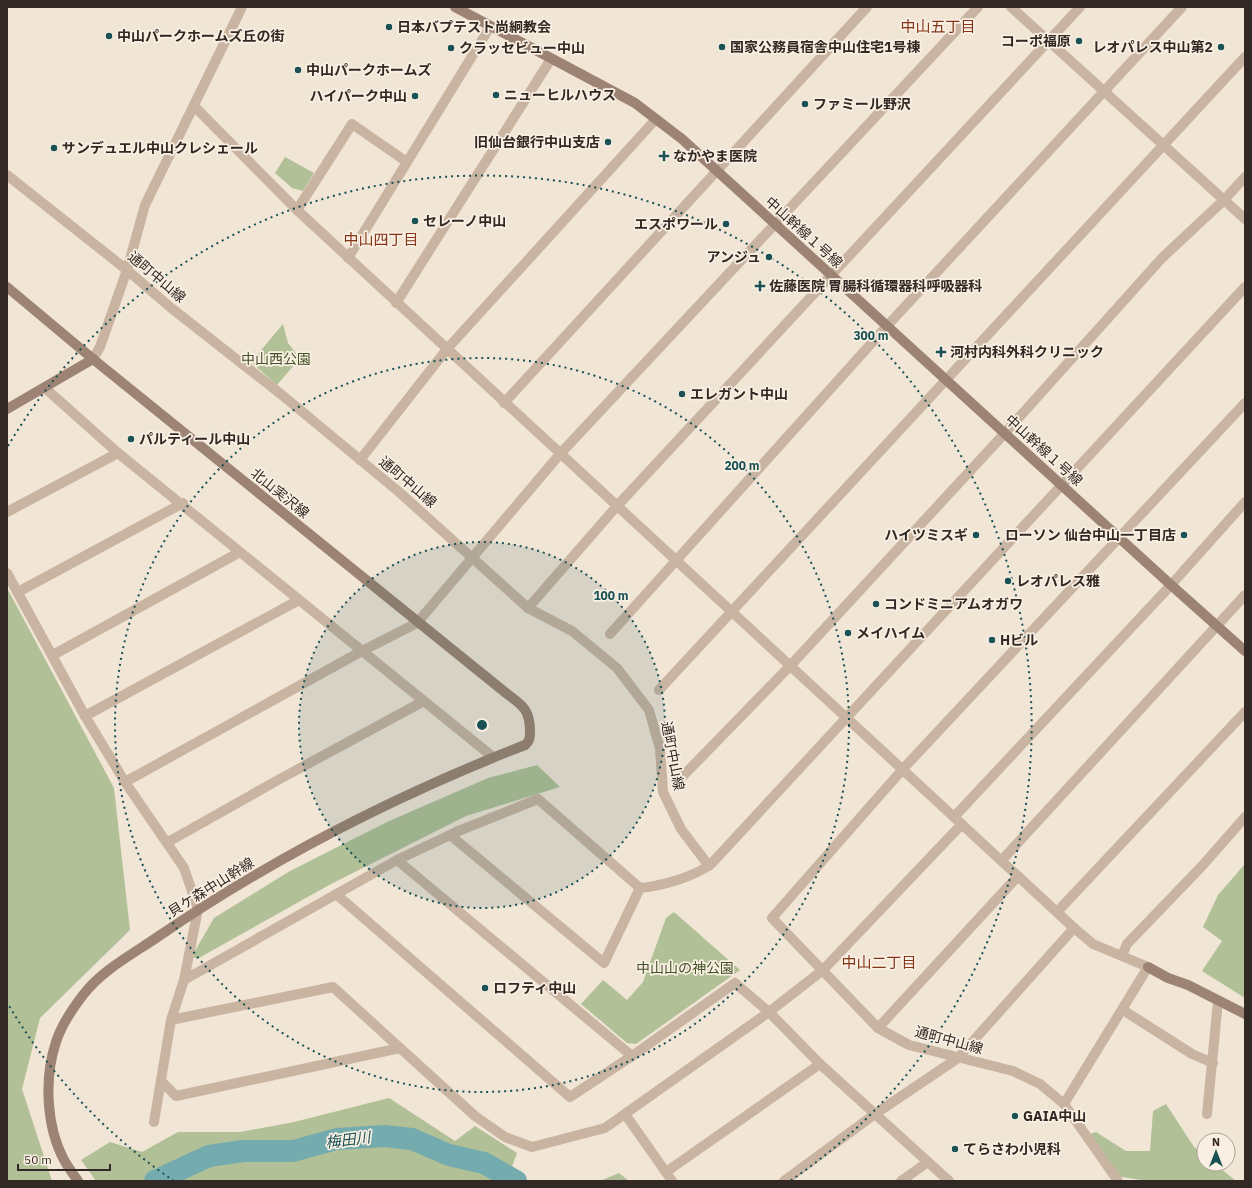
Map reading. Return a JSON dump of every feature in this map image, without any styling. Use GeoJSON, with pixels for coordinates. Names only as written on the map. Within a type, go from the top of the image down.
{"type":"FeatureCollection","features":[{"type":"Feature","properties":{"kind":"street"},"geometry":{"type":"LineString","coordinates":[[7,409],[46,388],[93,359],[100,347],[127,270],[145,205],[242,7]]}},
{"type":"Feature","properties":{"kind":"street","name":"中山幹線１号線"},"geometry":{"type":"LineString","coordinates":[[455,7],[635,103],[682,139],[1004,434],[1245,650]]}},
{"type":"Feature","properties":{"kind":"street"},"geometry":{"type":"LineString","coordinates":[[504,403],[867,7]]}},
{"type":"Feature","properties":{"kind":"street"},"geometry":{"type":"LineString","coordinates":[[125,782],[362,651],[417,623],[560,454],[978,7]]}},
{"type":"Feature","properties":{"kind":"street"},"geometry":{"type":"LineString","coordinates":[[1011,7],[1245,219]]}},
{"type":"Feature","properties":{"kind":"street"},"geometry":{"type":"LineString","coordinates":[[528,608],[617,506],[1080,7]]}},
{"type":"Feature","properties":{"kind":"street"},"geometry":{"type":"LineString","coordinates":[[610,634],[887,326],[1182,7]]}},
{"type":"Feature","properties":{"kind":"street"},"geometry":{"type":"LineString","coordinates":[[348,258],[490,27]]}},
{"type":"Feature","properties":{"kind":"street"},"geometry":{"type":"LineString","coordinates":[[659,690],[1245,57]]}},
{"type":"Feature","properties":{"kind":"street"},"geometry":{"type":"LineString","coordinates":[[396,302],[551,59]]}},
{"type":"Feature","properties":{"kind":"street"},"geometry":{"type":"LineString","coordinates":[[194,106],[296,210],[504,403],[791,665],[902,770],[1002,860],[1074,928],[1093,944],[1122,955],[1168,978],[1188,985],[1245,1014]]}},
{"type":"Feature","properties":{"kind":"street"},"geometry":{"type":"LineString","coordinates":[[360,460],[447,349],[656,119]]}},
{"type":"Feature","properties":{"kind":"street"},"geometry":{"type":"LineString","coordinates":[[296,210],[352,124],[407,162]]}},
{"type":"Feature","properties":{"kind":"street","name":"通町中山線"},"geometry":{"type":"LineString","coordinates":[[7,175],[127,270],[170,307],[282,395],[399,492],[473,556],[528,608],[572,631],[617,668],[649,710],[660,749],[663,792],[681,829],[708,866]]}},
{"type":"Feature","properties":{"kind":"street"},"geometry":{"type":"LineString","coordinates":[[680,779],[791,665],[1004,434],[1162,258],[1224,200],[1245,177]]}},
{"type":"Feature","properties":{"kind":"street","name":"北山実沢線"},"geometry":{"type":"LineString","coordinates":[[7,287],[93,359],[527,711],[530,724]]}},
{"type":"Feature","properties":{"kind":"street"},"geometry":{"type":"LineString","coordinates":[[184,980],[397,860],[450,835],[538,799],[640,888],[659,886],[708,866],[1245,287]]}},
{"type":"Feature","properties":{"kind":"street"},"geometry":{"type":"LineString","coordinates":[[46,388],[118,453],[183,503],[240,552],[493,758]]}},
{"type":"Feature","properties":{"kind":"street"},"geometry":{"type":"LineString","coordinates":[[902,770],[1118,537],[1245,403]]}},
{"type":"Feature","properties":{"kind":"street"},"geometry":{"type":"LineString","coordinates":[[7,512],[118,453]]}},
{"type":"Feature","properties":{"kind":"street"},"geometry":{"type":"LineString","coordinates":[[954,817],[1171,585],[1245,502]]}},
{"type":"Feature","properties":{"kind":"street"},"geometry":{"type":"LineString","coordinates":[[18,592],[183,503]]}},
{"type":"Feature","properties":{"kind":"street"},"geometry":{"type":"LineString","coordinates":[[52,655],[240,552]]}},
{"type":"Feature","properties":{"kind":"street"},"geometry":{"type":"LineString","coordinates":[[7,573],[85,716],[125,782],[168,842],[184,868],[198,909],[184,980],[171,1020],[154,1122]]}},
{"type":"Feature","properties":{"kind":"street"},"geometry":{"type":"LineString","coordinates":[[1002,860],[1245,595]]}},
{"type":"Feature","properties":{"kind":"street"},"geometry":{"type":"LineString","coordinates":[[85,716],[299,600]]}},
{"type":"Feature","properties":{"kind":"street"},"geometry":{"type":"LineString","coordinates":[[168,842],[278,780],[424,701]]}},
{"type":"Feature","properties":{"kind":"street"},"geometry":{"type":"LineString","coordinates":[[1057,912],[1245,712]]}},
{"type":"Feature","properties":{"kind":"street","name":"貝ケ森中山幹線"},"geometry":{"type":"LineString","coordinates":[[78,1181],[64,1159],[54,1131],[50,1110],[49,1087],[51,1062],[57,1040],[83,994],[102,975],[198,909],[262,870],[371,812],[525,745],[529,742],[530,724]]}},
{"type":"Feature","properties":{"kind":"street","name":"通町中山線"},"geometry":{"type":"LineString","coordinates":[[902,770],[772,918],[878,1028],[909,1045],[1013,1070],[1040,1084],[1064,1104],[1118,1181]]}},
{"type":"Feature","properties":{"kind":"street"},"geometry":{"type":"LineString","coordinates":[[1122,955],[1128,944],[1203,865],[1245,817]]}},
{"type":"Feature","properties":{"kind":"street"},"geometry":{"type":"LineString","coordinates":[[171,1020],[333,987],[475,1116],[504,1137],[532,1147],[605,1128],[769,1012],[823,970],[962,824]]}},
{"type":"Feature","properties":{"kind":"street"},"geometry":{"type":"LineString","coordinates":[[450,835],[604,963],[640,888]]}},
{"type":"Feature","properties":{"kind":"street"},"geometry":{"type":"LineString","coordinates":[[397,860],[632,1056]]}},
{"type":"Feature","properties":{"kind":"street"},"geometry":{"type":"LineString","coordinates":[[878,1028],[1018,876]]}},
{"type":"Feature","properties":{"kind":"street"},"geometry":{"type":"LineString","coordinates":[[336,894],[570,1097],[632,1056],[735,983],[769,1012],[820,1064],[949,1181]]}},
{"type":"Feature","properties":{"kind":"street"},"geometry":{"type":"LineString","coordinates":[[784,1181],[876,1114],[958,1058],[1074,928]]}},
{"type":"Feature","properties":{"kind":"street"},"geometry":{"type":"LineString","coordinates":[[1064,1104],[1148,967]]}},
{"type":"Feature","properties":{"kind":"street"},"geometry":{"type":"LineString","coordinates":[[1207,1114],[1218,1001]]}},
{"type":"Feature","properties":{"kind":"street"},"geometry":{"type":"LineString","coordinates":[[1123,1010],[1192,1054],[1213,1063]]}},
{"type":"Feature","properties":{"kind":"street"},"geometry":{"type":"LineString","coordinates":[[161,1081],[176,1096],[400,1048]]}},
{"type":"Feature","properties":{"kind":"street"},"geometry":{"type":"LineString","coordinates":[[666,1172],[820,1064]]}},
{"type":"Feature","properties":{"kind":"street"},"geometry":{"type":"LineString","coordinates":[[625,1114],[672,1181]]}},
{"type":"Feature","properties":{"kind":"street"},"geometry":{"type":"LineString","coordinates":[[901,1181],[928,1162]]}},
{"type":"Feature","properties":{"kind":"green space"},"geometry":{"type":"Polygon","coordinates":[[[285,157],[314,173],[303,191],[292,188],[275,173],[285,157]]]}},
{"type":"Feature","properties":{"kind":"green space","name":"中山西公園"},"geometry":{"type":"Polygon","coordinates":[[[283,324],[288,343],[300,358],[277,385],[251,362],[283,324]]]}},
{"type":"Feature","properties":{"kind":"green space"},"geometry":{"type":"Polygon","coordinates":[[[7,588],[114,788],[130,930],[40,1018],[22,1089],[52,1181],[7,1181],[7,588]]]}},
{"type":"Feature","properties":{"kind":"green space"},"geometry":{"type":"Polygon","coordinates":[[[537,765],[560,787],[466,816],[331,884],[197,959],[192,956],[214,918],[290,871],[387,822],[488,778],[537,765]]]}},
{"type":"Feature","properties":{"kind":"green space"},"geometry":{"type":"Polygon","coordinates":[[[1245,864],[1245,998],[1202,971],[1222,941],[1203,927],[1218,895],[1245,864]]]}},
{"type":"Feature","properties":{"kind":"green space","name":"中山山の神公園"},"geometry":{"type":"Polygon","coordinates":[[[674,912],[740,970],[636,1044],[627,1043],[581,1004],[603,980],[627,1000],[643,982],[666,918],[674,912]]]}},
{"type":"Feature","properties":{"kind":"green space"},"geometry":{"type":"Polygon","coordinates":[[[389,1098],[455,1141],[475,1126],[517,1153],[507,1180],[509,1181],[96,1181],[81,1160],[110,1142],[142,1152],[178,1132],[240,1132],[294,1122],[389,1098]]]}},
{"type":"Feature","properties":{"kind":"green space"},"geometry":{"type":"Polygon","coordinates":[[[1166,1104],[1196,1149],[1196,1172],[1225,1172],[1236,1181],[1147,1181],[1116,1176],[1087,1135],[1096,1132],[1126,1151],[1150,1151],[1153,1111],[1166,1104]]]}},
{"type":"Feature","properties":{"kind":"green space"},"geometry":{"type":"Polygon","coordinates":[[[619,1173],[629,1181],[600,1181],[619,1173]]]}},
{"type":"Feature","properties":{"kind":"waterway","name":"梅田川"},"geometry":{"type":"LineString","coordinates":[[155,1181],[209,1156],[243,1151],[293,1151],[337,1139],[384,1136],[412,1139],[449,1155],[484,1163],[516,1181]]}},
{"type":"Feature","properties":{"kind":"place","name":"日本バプテスト尚絅教会"},"geometry":{"type":"Point","coordinates":[389,27]}},
{"type":"Feature","properties":{"kind":"place","name":"中山パークホームズ丘の街"},"geometry":{"type":"Point","coordinates":[109,36]}},
{"type":"Feature","properties":{"kind":"place","name":"コーポ福原"},"geometry":{"type":"Point","coordinates":[1079,41]}},
{"type":"Feature","properties":{"kind":"place","name":"国家公務員宿舎中山住宅1号棟"},"geometry":{"type":"Point","coordinates":[722,47]}},
{"type":"Feature","properties":{"kind":"place","name":"レオパレス中山第2"},"geometry":{"type":"Point","coordinates":[1221,47]}},
{"type":"Feature","properties":{"kind":"place","name":"クラッセビュー中山"},"geometry":{"type":"Point","coordinates":[451,48]}},
{"type":"Feature","properties":{"kind":"place","name":"中山パークホームズ"},"geometry":{"type":"Point","coordinates":[298,70]}},
{"type":"Feature","properties":{"kind":"place","name":"ニューヒルハウス"},"geometry":{"type":"Point","coordinates":[496,95]}},
{"type":"Feature","properties":{"kind":"place","name":"ハイパーク中山"},"geometry":{"type":"Point","coordinates":[415,96]}},
{"type":"Feature","properties":{"kind":"place","name":"ファミール野沢"},"geometry":{"type":"Point","coordinates":[805,104]}},
{"type":"Feature","properties":{"kind":"place","name":"旧仙台銀行中山支店"},"geometry":{"type":"Point","coordinates":[608,142]}},
{"type":"Feature","properties":{"kind":"place","name":"サンデュエル中山クレシェール"},"geometry":{"type":"Point","coordinates":[54,148]}},
{"type":"Feature","properties":{"kind":"place","name":"なかやま医院"},"geometry":{"type":"Point","coordinates":[664,156]}},
{"type":"Feature","properties":{"kind":"place","name":"セレーノ中山"},"geometry":{"type":"Point","coordinates":[415,221]}},
{"type":"Feature","properties":{"kind":"place","name":"エスポワール"},"geometry":{"type":"Point","coordinates":[726,224]}},
{"type":"Feature","properties":{"kind":"place","name":"アンジュ"},"geometry":{"type":"Point","coordinates":[769,257]}},
{"type":"Feature","properties":{"kind":"place","name":"佐藤医院 胃腸科循環器科呼吸器科"},"geometry":{"type":"Point","coordinates":[760,286]}},
{"type":"Feature","properties":{"kind":"place","name":"河村内科外科クリニック"},"geometry":{"type":"Point","coordinates":[941,352]}},
{"type":"Feature","properties":{"kind":"place","name":"エレガント中山"},"geometry":{"type":"Point","coordinates":[682,394]}},
{"type":"Feature","properties":{"kind":"place","name":"パルティール中山"},"geometry":{"type":"Point","coordinates":[131,439]}},
{"type":"Feature","properties":{"kind":"place","name":"ハイツミスギ"},"geometry":{"type":"Point","coordinates":[976,535]}},
{"type":"Feature","properties":{"kind":"place","name":"ローソン 仙台中山一丁目店"},"geometry":{"type":"Point","coordinates":[1184,535]}},
{"type":"Feature","properties":{"kind":"place","name":"レオパレス雅"},"geometry":{"type":"Point","coordinates":[1008,581]}},
{"type":"Feature","properties":{"kind":"place","name":"コンドミニアムオガワ"},"geometry":{"type":"Point","coordinates":[876,604]}},
{"type":"Feature","properties":{"kind":"place","name":"メイハイム"},"geometry":{"type":"Point","coordinates":[848,633]}},
{"type":"Feature","properties":{"kind":"place","name":"Hビル"},"geometry":{"type":"Point","coordinates":[992,640]}},
{"type":"Feature","properties":{"kind":"place","name":"ロフティ中山"},"geometry":{"type":"Point","coordinates":[485,988]}},
{"type":"Feature","properties":{"kind":"place","name":"GAIA中山"},"geometry":{"type":"Point","coordinates":[1015,1116]}},
{"type":"Feature","properties":{"kind":"place","name":"てらさわ小児科"},"geometry":{"type":"Point","coordinates":[955,1149]}},
{"type":"Feature","properties":{"kind":"district","name":"中山五丁目"},"geometry":{"type":"Point","coordinates":[938,27]}},
{"type":"Feature","properties":{"kind":"district","name":"中山四丁目"},"geometry":{"type":"Point","coordinates":[381,240]}},
{"type":"Feature","properties":{"kind":"district","name":"中山二丁目"},"geometry":{"type":"Point","coordinates":[879,963]}}]}
